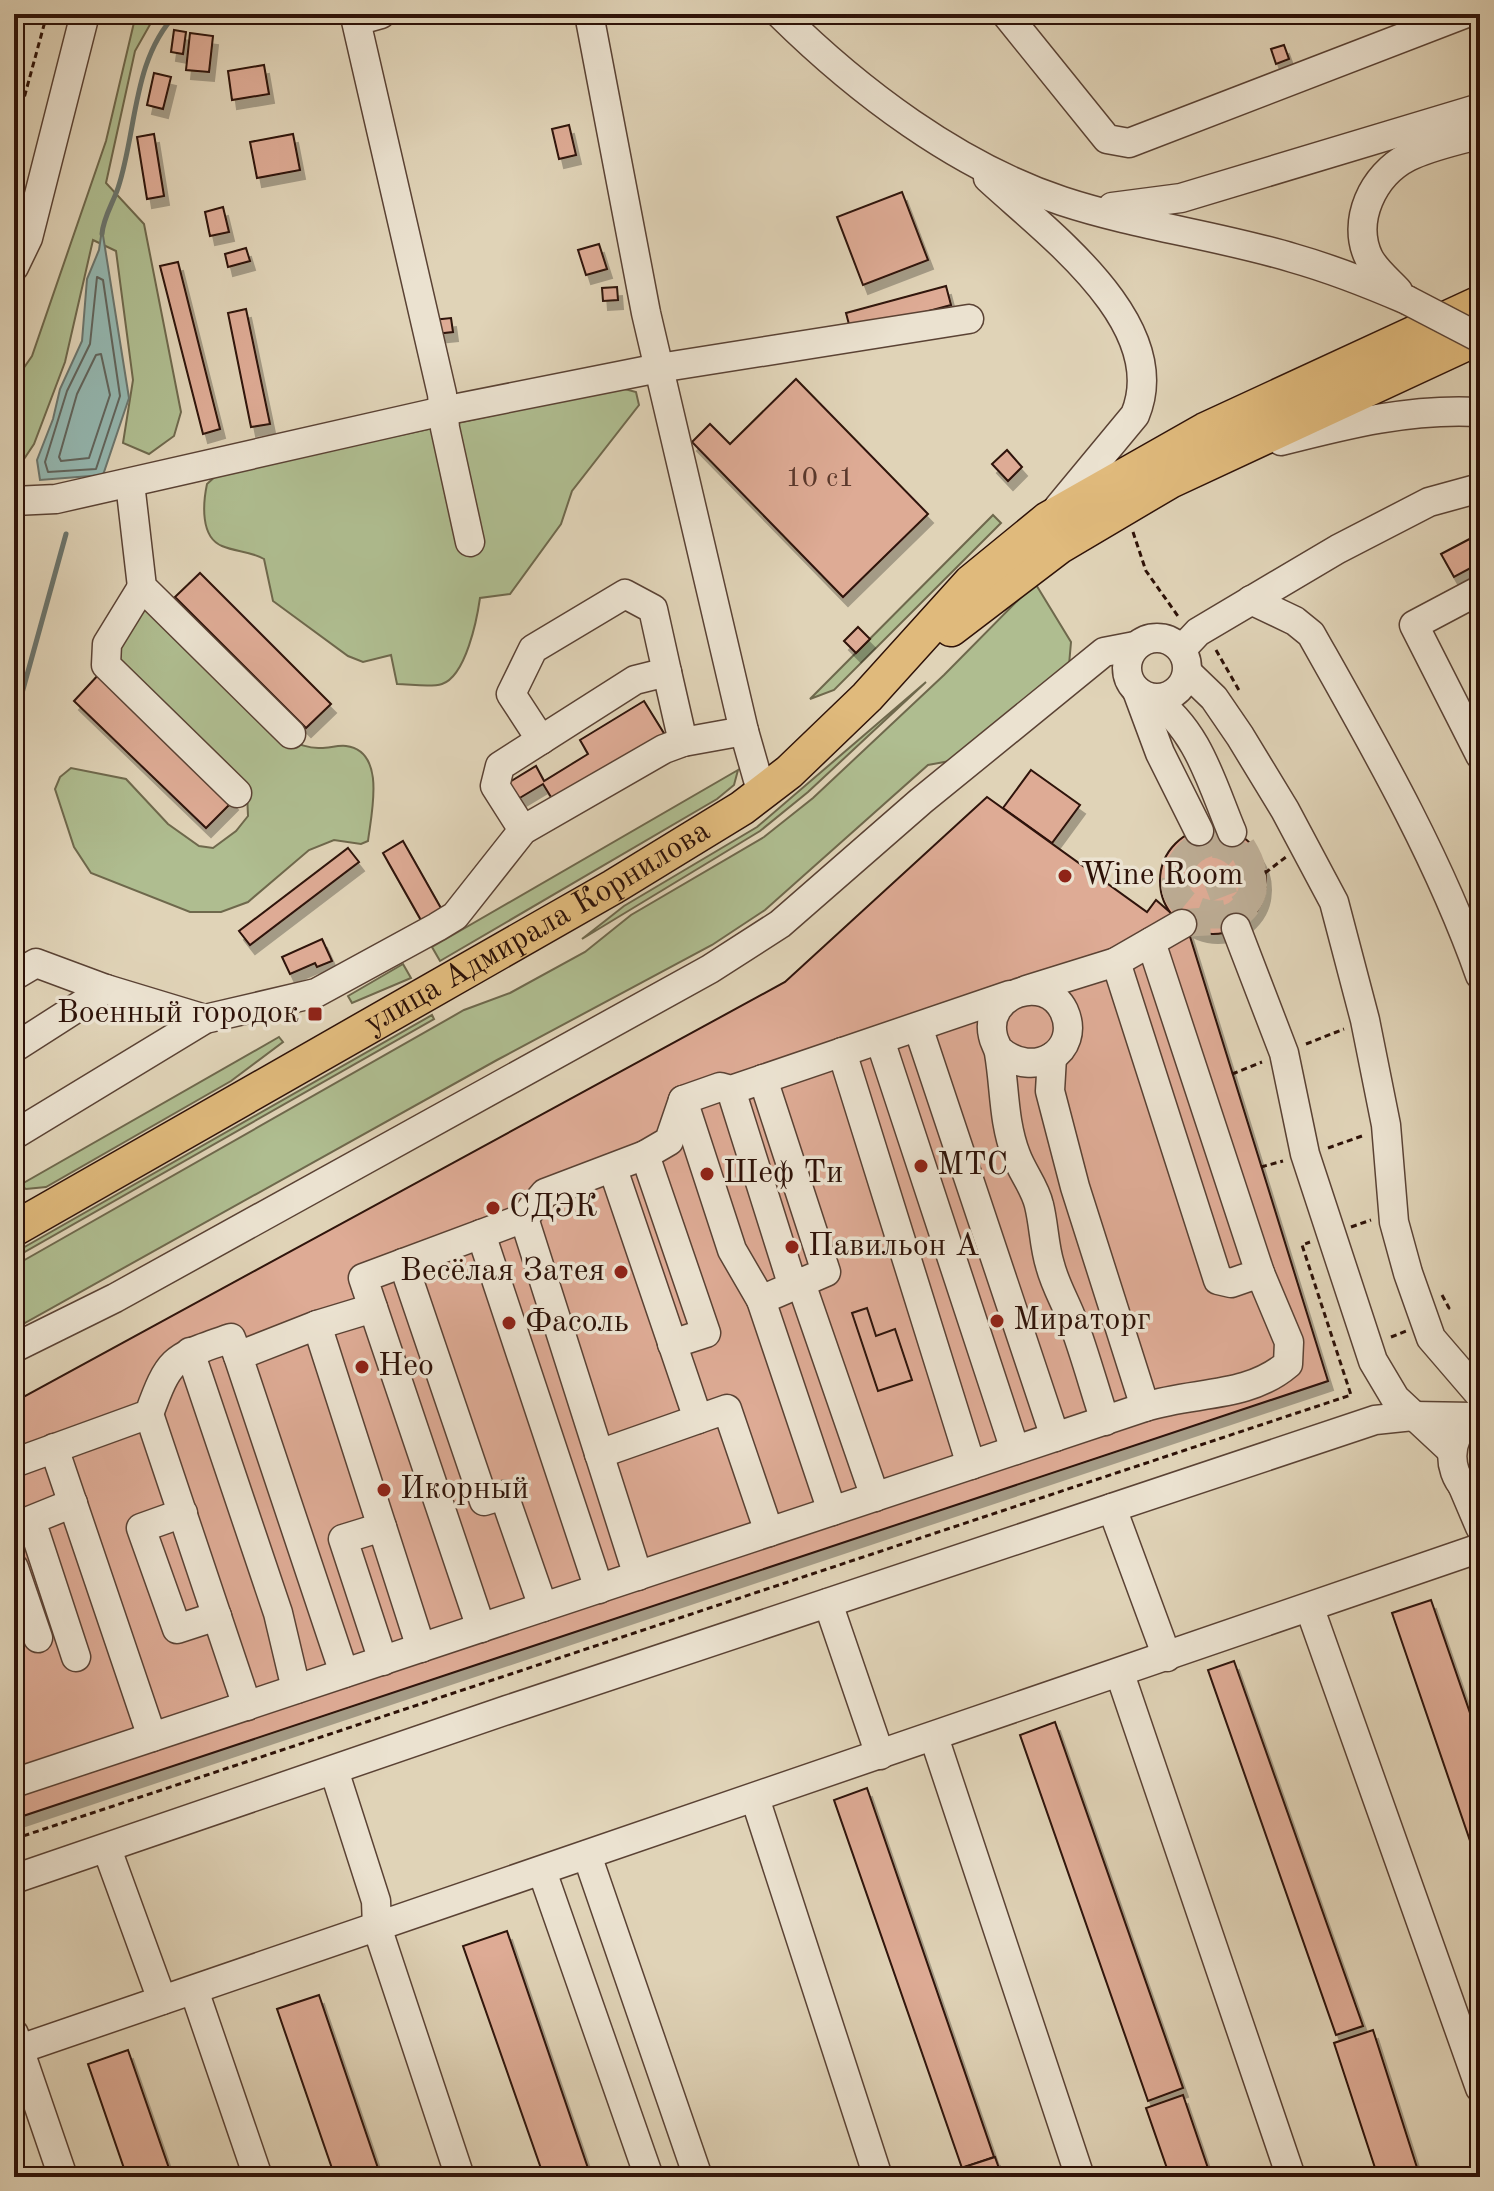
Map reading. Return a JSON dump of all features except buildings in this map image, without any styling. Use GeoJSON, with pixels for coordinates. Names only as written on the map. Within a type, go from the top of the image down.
{"type":"FeatureCollection","features":[{"type":"Feature","properties":{"kind":"main road","name":"улица Адмирала Корнилова"},"geometry":{"type":"LineString","coordinates":[[18,1218],[613,887],[762,794],[867,697],[937,617],[1004,553],[1048,519],[1205,430],[1480,303]]}},
{"type":"Feature","properties":{"kind":"main road"},"geometry":{"type":"LineString","coordinates":[[867,697],[1060,546],[1170,481],[1480,337]]}},
{"type":"Feature","properties":{"kind":"street"},"geometry":{"type":"LineString","coordinates":[[14,267],[28,238],[85,14]]}},
{"type":"Feature","properties":{"kind":"street"},"geometry":{"type":"LineString","coordinates":[[381,14],[356,21],[470,542]]}},
{"type":"Feature","properties":{"kind":"street"},"geometry":{"type":"LineString","coordinates":[[589,14],[659,368],[744,731],[762,794]]}},
{"type":"Feature","properties":{"kind":"street"},"geometry":{"type":"LineString","coordinates":[[780,14],[850,78],[958,151],[1012,181],[1091,210],[1292,257],[1407,300],[1480,337]]}},
{"type":"Feature","properties":{"kind":"street"},"geometry":{"type":"LineString","coordinates":[[1006,14],[1074,103],[1107,139],[1129,143],[1464,14]]}},
{"type":"Feature","properties":{"kind":"street"},"geometry":{"type":"LineString","coordinates":[[1091,210],[1181,198],[1480,108]]}},
{"type":"Feature","properties":{"kind":"street"},"geometry":{"type":"LineString","coordinates":[[1407,300],[1370,261],[1363,232],[1366,205],[1384,176],[1397,164],[1410,156],[1480,134]]}},
{"type":"Feature","properties":{"kind":"street"},"geometry":{"type":"LineString","coordinates":[[958,151],[1043,226],[1079,264],[1116,308],[1142,363],[1144,383],[1135,415],[1048,519]]}},
{"type":"Feature","properties":{"kind":"street"},"geometry":{"type":"LineString","coordinates":[[14,501],[56,499],[443,411],[659,368],[969,319]]}},
{"type":"Feature","properties":{"kind":"street"},"geometry":{"type":"LineString","coordinates":[[1226,455],[1393,415],[1429,411],[1480,412]]}},
{"type":"Feature","properties":{"kind":"street"},"geometry":{"type":"LineString","coordinates":[[130,483],[142,587],[107,644],[106,665],[237,793]]}},
{"type":"Feature","properties":{"kind":"street"},"geometry":{"type":"LineString","coordinates":[[1144,695],[1168,697],[1181,688],[1189,651],[1251,600],[1338,549],[1429,502],[1480,488]]}},
{"type":"Feature","properties":{"kind":"street"},"geometry":{"type":"LineString","coordinates":[[142,587],[291,734]]}},
{"type":"Feature","properties":{"kind":"street"},"geometry":{"type":"LineString","coordinates":[[1480,590],[1414,625],[1480,755]]}},
{"type":"Feature","properties":{"kind":"street"},"geometry":{"type":"LineString","coordinates":[[541,740],[511,694],[533,649],[625,594],[653,609],[683,742]]}},
{"type":"Feature","properties":{"kind":"street"},"geometry":{"type":"LineString","coordinates":[[1251,600],[1295,621],[1311,634],[1385,766],[1468,941],[1480,975]]}},
{"type":"Feature","properties":{"kind":"street"},"geometry":{"type":"LineString","coordinates":[[14,1348],[115,1298],[722,961],[780,924],[921,801],[1122,653],[1150,638],[1168,639],[1189,651],[1214,698],[1285,810],[1334,902],[1365,1020],[1386,1125],[1392,1208],[1408,1273],[1428,1331],[1478,1408]]}},
{"type":"Feature","properties":{"kind":"street"},"geometry":{"type":"LineString","coordinates":[[1189,651],[1192,737]]}},
{"type":"Feature","properties":{"kind":"street"},"geometry":{"type":"LineString","coordinates":[[1122,653],[1128,678],[1144,695],[1173,713],[1192,737],[1232,832]]}},
{"type":"Feature","properties":{"kind":"street"},"geometry":{"type":"LineString","coordinates":[[523,830],[495,786],[500,766],[635,680],[667,672]]}},
{"type":"Feature","properties":{"kind":"street"},"geometry":{"type":"LineString","coordinates":[[1144,695],[1160,753],[1199,831]]}},
{"type":"Feature","properties":{"kind":"street"},"geometry":{"type":"LineString","coordinates":[[14,1135],[205,1019],[316,993],[455,916],[523,830],[683,742],[744,731]]}},
{"type":"Feature","properties":{"kind":"street"},"geometry":{"type":"LineString","coordinates":[[683,1100],[720,1087],[731,1090],[1017,992],[1103,966],[1182,924]]}},
{"type":"Feature","properties":{"kind":"street"},"geometry":{"type":"LineString","coordinates":[[1236,928],[1284,1053],[1305,1154],[1368,1346],[1395,1398],[1452,1451]]}},
{"type":"Feature","properties":{"kind":"street"},"geometry":{"type":"LineString","coordinates":[[14,1783],[1145,1407],[1180,1396],[1215,1396],[1269,1380],[1288,1364],[1289,1342],[1260,1273],[1151,942]]}},
{"type":"Feature","properties":{"kind":"street"},"geometry":{"type":"LineString","coordinates":[[14,976],[36,963],[106,989],[205,1019]]}},
{"type":"Feature","properties":{"kind":"street"},"geometry":{"type":"LineString","coordinates":[[1064,1011],[1103,966]]}},
{"type":"Feature","properties":{"kind":"street"},"geometry":{"type":"LineString","coordinates":[[1103,966],[1218,1280],[1231,1283],[1260,1273]]}},
{"type":"Feature","properties":{"kind":"street"},"geometry":{"type":"LineString","coordinates":[[14,1048],[106,989]]}},
{"type":"Feature","properties":{"kind":"street"},"geometry":{"type":"LineString","coordinates":[[953,1016],[975,1020],[996,1043],[1010,1060],[1024,1065],[1039,1064],[1052,1057],[1063,1044],[1067,1028],[1064,1011],[1054,999],[1040,991],[1017,992],[998,1006],[992,1020],[996,1043],[1002,1099],[1016,1155],[1039,1203],[1050,1267],[1073,1323],[1105,1421]]}},
{"type":"Feature","properties":{"kind":"street"},"geometry":{"type":"LineString","coordinates":[[918,1027],[1055,1437]]}},
{"type":"Feature","properties":{"kind":"street"},"geometry":{"type":"LineString","coordinates":[[880,1040],[1015,1450]]}},
{"type":"Feature","properties":{"kind":"street"},"geometry":{"type":"LineString","coordinates":[[842,1052],[971,1465]]}},
{"type":"Feature","properties":{"kind":"street"},"geometry":{"type":"LineString","coordinates":[[1052,1057],[1050,1091],[1075,1187],[1145,1407]]}},
{"type":"Feature","properties":{"kind":"street"},"geometry":{"type":"LineString","coordinates":[[761,1300],[826,1272],[763,1079]]}},
{"type":"Feature","properties":{"kind":"street"},"geometry":{"type":"LineString","coordinates":[[731,1090],[789,1274],[803,1289],[875,1497]]}},
{"type":"Feature","properties":{"kind":"street"},"geometry":{"type":"LineString","coordinates":[[481,1628],[363,1278],[524,1218],[545,1193],[645,1155],[669,1141],[683,1100]]}},
{"type":"Feature","properties":{"kind":"street"},"geometry":{"type":"LineString","coordinates":[[683,1100],[732,1250],[761,1300],[832,1511]]}},
{"type":"Feature","properties":{"kind":"street"},"geometry":{"type":"LineString","coordinates":[[645,1155],[706,1333],[672,1344]]}},
{"type":"Feature","properties":{"kind":"street"},"geometry":{"type":"LineString","coordinates":[[613,1169],[698,1419]]}},
{"type":"Feature","properties":{"kind":"street"},"geometry":{"type":"LineString","coordinates":[[524,1218],[638,1576]]}},
{"type":"Feature","properties":{"kind":"street"},"geometry":{"type":"LineString","coordinates":[[481,1234],[599,1589]]}},
{"type":"Feature","properties":{"kind":"street"},"geometry":{"type":"LineString","coordinates":[[403,1263],[484,1501],[504,1495],[543,1607]]}},
{"type":"Feature","properties":{"kind":"street"},"geometry":{"type":"LineString","coordinates":[[238,1356],[317,1325],[373,1308]]}},
{"type":"Feature","properties":{"kind":"street"},"geometry":{"type":"LineString","coordinates":[[317,1325],[421,1648]]}},
{"type":"Feature","properties":{"kind":"street"},"geometry":{"type":"LineString","coordinates":[[1428,1331],[1448,1357],[1480,1379]]}},
{"type":"Feature","properties":{"kind":"street"},"geometry":{"type":"LineString","coordinates":[[247,1706],[149,1414],[165,1369],[190,1352],[231,1338],[344,1673]]}},
{"type":"Feature","properties":{"kind":"street"},"geometry":{"type":"LineString","coordinates":[[190,1352],[278,1613],[296,1689]]}},
{"type":"Feature","properties":{"kind":"street"},"geometry":{"type":"LineString","coordinates":[[14,1879],[1375,1420],[1478,1408]]}},
{"type":"Feature","properties":{"kind":"street"},"geometry":{"type":"LineString","coordinates":[[1478,1408],[1461,1428],[1452,1451],[1452,1464],[1472,1493],[1480,1527]]}},
{"type":"Feature","properties":{"kind":"street"},"geometry":{"type":"LineString","coordinates":[[599,1454],[727,1409],[769,1532]]}},
{"type":"Feature","properties":{"kind":"street"},"geometry":{"type":"LineString","coordinates":[[14,1463],[149,1414]]}},
{"type":"Feature","properties":{"kind":"street"},"geometry":{"type":"LineString","coordinates":[[54,1448],[152,1737]]}},
{"type":"Feature","properties":{"kind":"street"},"geometry":{"type":"LineString","coordinates":[[73,1503],[31,1520],[76,1657]]}},
{"type":"Feature","properties":{"kind":"street"},"geometry":{"type":"LineString","coordinates":[[1112,1508],[1167,1657]]}},
{"type":"Feature","properties":{"kind":"street"},"geometry":{"type":"LineString","coordinates":[[183,1513],[141,1528],[177,1629],[217,1616]]}},
{"type":"Feature","properties":{"kind":"street"},"geometry":{"type":"LineString","coordinates":[[382,1527],[343,1539],[383,1661]]}},
{"type":"Feature","properties":{"kind":"street"},"geometry":{"type":"LineString","coordinates":[[63,2177],[16,2044],[194,1990],[1310,1609],[1480,1548]]}},
{"type":"Feature","properties":{"kind":"street"},"geometry":{"type":"LineString","coordinates":[[14,1568],[38,1638]]}},
{"type":"Feature","properties":{"kind":"street"},"geometry":{"type":"LineString","coordinates":[[828,1603],[880,1755]]}},
{"type":"Feature","properties":{"kind":"street"},"geometry":{"type":"LineString","coordinates":[[1310,1609],[1480,2088]]}},
{"type":"Feature","properties":{"kind":"street"},"geometry":{"type":"LineString","coordinates":[[1120,1674],[1291,2177]]}},
{"type":"Feature","properties":{"kind":"street"},"geometry":{"type":"LineString","coordinates":[[934,1737],[1080,2177]]}},
{"type":"Feature","properties":{"kind":"street"},"geometry":{"type":"LineString","coordinates":[[334,1770],[376,1901],[377,1927],[460,2177]]}},
{"type":"Feature","properties":{"kind":"street"},"geometry":{"type":"LineString","coordinates":[[755,1798],[878,2177]]}},
{"type":"Feature","properties":{"kind":"street"},"geometry":{"type":"LineString","coordinates":[[107,1849],[162,2000]]}},
{"type":"Feature","properties":{"kind":"street"},"geometry":{"type":"LineString","coordinates":[[587,1855],[698,2177]]}},
{"type":"Feature","properties":{"kind":"street"},"geometry":{"type":"LineString","coordinates":[[542,1871],[649,2177]]}},
{"type":"Feature","properties":{"kind":"street"},"geometry":{"type":"LineString","coordinates":[[194,1990],[258,2177]]}},
{"type":"Feature","properties":{"kind":"path"},"geometry":{"type":"LineString","coordinates":[[14,135],[47,14]]}},
{"type":"Feature","properties":{"kind":"path"},"geometry":{"type":"LineString","coordinates":[[1132,527],[1146,571],[1177,617],[1189,651],[1216,650],[1246,703]]}},
{"type":"Feature","properties":{"kind":"path"},"geometry":{"type":"LineString","coordinates":[[1232,1074],[1365,1020]]}},
{"type":"Feature","properties":{"kind":"path"},"geometry":{"type":"LineString","coordinates":[[1261,1167],[1350,1141],[1386,1125]]}},
{"type":"Feature","properties":{"kind":"path"},"geometry":{"type":"LineString","coordinates":[[14,1839],[1351,1395],[1302,1245],[1377,1218],[1392,1208]]}},
{"type":"Feature","properties":{"kind":"path"},"geometry":{"type":"LineString","coordinates":[[1368,1346],[1428,1331],[1449,1308],[1436,1285]]}},
{"type":"Feature","properties":{"kind":"green space"},"geometry":{"type":"Polygon","coordinates":[[[136,14],[156,14],[135,51],[106,183],[144,224],[181,412],[174,436],[149,454],[123,443],[133,380],[116,251],[93,240],[65,362],[34,444],[14,474],[14,382],[32,356],[106,141],[136,14]]]}},
{"type":"Feature","properties":{"kind":"green space"},"geometry":{"type":"Polygon","coordinates":[[[204,14],[320,14],[304,23],[204,14]]]}},
{"type":"Feature","properties":{"kind":"green space"},"geometry":{"type":"Polygon","coordinates":[[[621,388],[636,392],[639,405],[572,491],[561,524],[510,594],[480,598],[464,659],[458,670],[442,684],[397,684],[391,655],[363,662],[348,656],[273,601],[264,559],[222,546],[215,542],[207,527],[204,510],[207,484],[218,474],[621,388]]]}},
{"type":"Feature","properties":{"kind":"green space"},"geometry":{"type":"Polygon","coordinates":[[[993,515],[1001,523],[834,690],[810,699],[993,515]]]}},
{"type":"Feature","properties":{"kind":"green space"},"geometry":{"type":"Polygon","coordinates":[[[1035,583],[1071,642],[1069,665],[955,760],[928,765],[765,910],[712,945],[497,1060],[14,1329],[14,1266],[464,1010],[510,993],[585,952],[631,915],[764,837],[813,798],[944,675],[1035,583]]]}},
{"type":"Feature","properties":{"kind":"green space"},"geometry":{"type":"Polygon","coordinates":[[[146,601],[279,735],[310,747],[346,746],[359,750],[372,771],[374,786],[368,841],[361,844],[334,840],[309,850],[248,902],[221,912],[190,912],[91,873],[74,847],[55,789],[60,777],[71,768],[126,779],[168,824],[199,846],[213,848],[236,831],[248,816],[247,793],[112,659],[146,601]]]}},
{"type":"Feature","properties":{"kind":"green space"},"geometry":{"type":"Polygon","coordinates":[[[926,682],[808,792],[760,831],[582,939],[624,906],[757,827],[926,682]]]}},
{"type":"Feature","properties":{"kind":"green space"},"geometry":{"type":"Polygon","coordinates":[[[738,770],[734,785],[717,799],[440,961],[432,947],[738,770]]]}},
{"type":"Feature","properties":{"kind":"green space"},"geometry":{"type":"Polygon","coordinates":[[[403,964],[411,978],[352,1003],[348,996],[403,964]]]}},
{"type":"Feature","properties":{"kind":"green space"},"geometry":{"type":"Polygon","coordinates":[[[432,1015],[434,1019],[14,1258],[14,1253],[432,1015]]]}},
{"type":"Feature","properties":{"kind":"green space"},"geometry":{"type":"Polygon","coordinates":[[[279,1037],[283,1042],[231,1081],[46,1187],[26,1189],[20,1185],[279,1037]]]}},
{"type":"Feature","properties":{"kind":"water"},"geometry":{"type":"Polygon","coordinates":[[[102,229],[129,398],[103,475],[40,480],[37,460],[53,419],[60,389],[82,341],[87,279],[99,250],[102,229]]]}},
{"type":"Feature","properties":{"kind":"waterway"},"geometry":{"type":"LineString","coordinates":[[102,234],[124,166],[143,74],[162,32],[176,14]]}},
{"type":"Feature","properties":{"kind":"waterway"},"geometry":{"type":"LineString","coordinates":[[14,722],[66,534]]}},
{"type":"Feature","properties":{"kind":"tunnel"},"geometry":{"type":"LineString","coordinates":[[1199,831],[1236,928]]}},
{"type":"Feature","properties":{"kind":"tunnel"},"geometry":{"type":"LineString","coordinates":[[1182,924],[1230,918],[1249,901],[1253,886],[1249,870],[1240,857],[1227,847],[1212,844],[1197,848],[1183,861],[1175,881],[1179,897],[1191,908],[1208,914],[1227,914],[1242,907],[1252,892],[1252,870],[1232,832]]}},
{"type":"Feature","properties":{"kind":"place","name":"Wine Room"},"geometry":{"type":"Point","coordinates":[1065,876]}},
{"type":"Feature","properties":{"kind":"place","name":"Военный городок"},"geometry":{"type":"Point","coordinates":[315,1014]}},
{"type":"Feature","properties":{"kind":"place","name":"МТС"},"geometry":{"type":"Point","coordinates":[921,1166]}},
{"type":"Feature","properties":{"kind":"place","name":"Шеф Ти"},"geometry":{"type":"Point","coordinates":[707,1174]}},
{"type":"Feature","properties":{"kind":"place","name":"СДЭК"},"geometry":{"type":"Point","coordinates":[493,1208]}},
{"type":"Feature","properties":{"kind":"place","name":"Павильон А"},"geometry":{"type":"Point","coordinates":[792,1247]}},
{"type":"Feature","properties":{"kind":"place","name":"Весёлая Затея"},"geometry":{"type":"Point","coordinates":[621,1272]}},
{"type":"Feature","properties":{"kind":"place","name":"Мираторг"},"geometry":{"type":"Point","coordinates":[997,1321]}},
{"type":"Feature","properties":{"kind":"place","name":"Фасоль"},"geometry":{"type":"Point","coordinates":[509,1323]}},
{"type":"Feature","properties":{"kind":"place","name":"Нео"},"geometry":{"type":"Point","coordinates":[362,1367]}},
{"type":"Feature","properties":{"kind":"place","name":"Икорный"},"geometry":{"type":"Point","coordinates":[384,1490]}}]}
